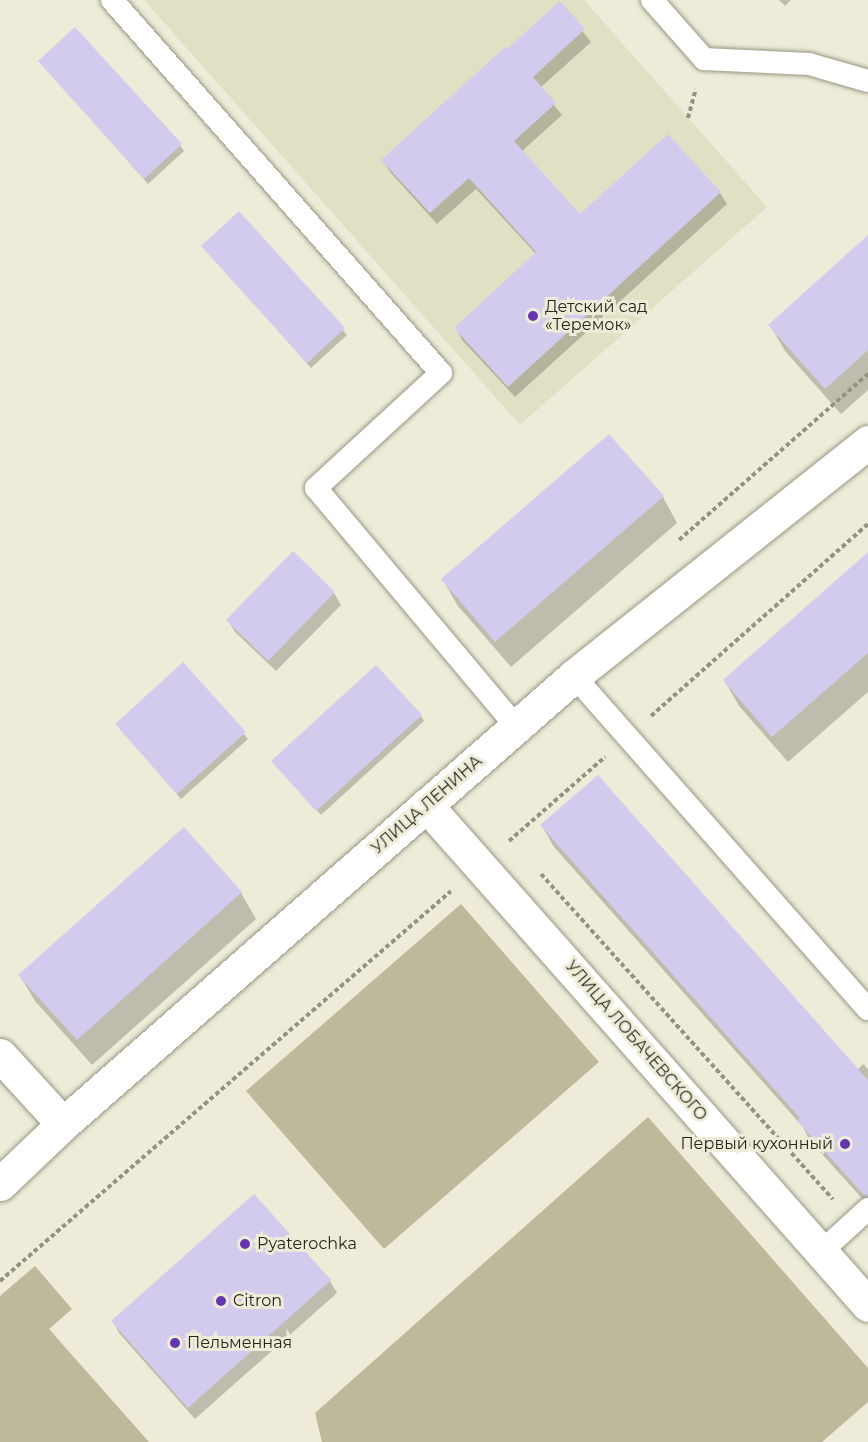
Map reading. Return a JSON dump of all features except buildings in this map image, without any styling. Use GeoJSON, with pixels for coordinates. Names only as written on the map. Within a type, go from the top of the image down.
{"type":"FeatureCollection","features":[{"type":"Feature","properties":{"kind":"street","name":"УЛИЦА ЛЕНИНА"},"geometry":{"type":"LineString","coordinates":[[0,1184],[63,1124],[574,676],[868,442]]}},
{"type":"Feature","properties":{"kind":"street","name":"УЛИЦА ЛОБАЧЕВСКОГО"},"geometry":{"type":"LineString","coordinates":[[426,805],[482,865],[868,1305]]}},
{"type":"Feature","properties":{"kind":"street"},"geometry":{"type":"LineString","coordinates":[[0,1055],[63,1124]]}},
{"type":"Feature","properties":{"kind":"lane"},"geometry":{"type":"LineString","coordinates":[[112,0],[441,373],[316,488],[516,726]]}},
{"type":"Feature","properties":{"kind":"lane"},"geometry":{"type":"LineString","coordinates":[[652,0],[704,59],[808,64],[868,81]]}},
{"type":"Feature","properties":{"kind":"lane"},"geometry":{"type":"LineString","coordinates":[[574,676],[868,1009]]}},
{"type":"Feature","properties":{"kind":"lane"},"geometry":{"type":"LineString","coordinates":[[821,1252],[861,1215]]}},
{"type":"Feature","properties":{"kind":"path"},"geometry":{"type":"LineString","coordinates":[[0,1281],[511,840],[868,524]]}},
{"type":"Feature","properties":{"kind":"path"},"geometry":{"type":"LineString","coordinates":[[503,831],[519,849]]}},
{"type":"Feature","properties":{"kind":"path"},"geometry":{"type":"LineString","coordinates":[[535,867],[861,1215]]}},
{"type":"Feature","properties":{"kind":"shaded area","name":"Детский сад «Теремок»"},"geometry":{"type":"Polygon","coordinates":[[[144,0],[584,0],[767,207],[520,425],[144,0]]]}},
{"type":"Feature","properties":{"kind":"shaded area"},"geometry":{"type":"Polygon","coordinates":[[[461,904],[599,1062],[384,1249],[246,1091],[461,904]]]}},
{"type":"Feature","properties":{"kind":"shaded area"},"geometry":{"type":"Polygon","coordinates":[[[648,1117],[868,1368],[868,1402],[822,1442],[322,1442],[315,1413],[648,1117]]]}},
{"type":"Feature","properties":{"kind":"shaded area"},"geometry":{"type":"Polygon","coordinates":[[[35,1266],[72,1309],[49,1329],[149,1442],[0,1442],[0,1296],[35,1266]]]}},
{"type":"Feature","properties":{"kind":"place","name":"Детский сад «Теремок»"},"geometry":{"type":"Point","coordinates":[533,316]}},
{"type":"Feature","properties":{"kind":"place","name":"Первый кухонный"},"geometry":{"type":"Point","coordinates":[845,1144]}},
{"type":"Feature","properties":{"kind":"place","name":"Pyaterochka"},"geometry":{"type":"Point","coordinates":[245,1244]}},
{"type":"Feature","properties":{"kind":"place","name":"Citron"},"geometry":{"type":"Point","coordinates":[221,1301]}},
{"type":"Feature","properties":{"kind":"place","name":"Пельменная"},"geometry":{"type":"Point","coordinates":[175,1343]}}]}
